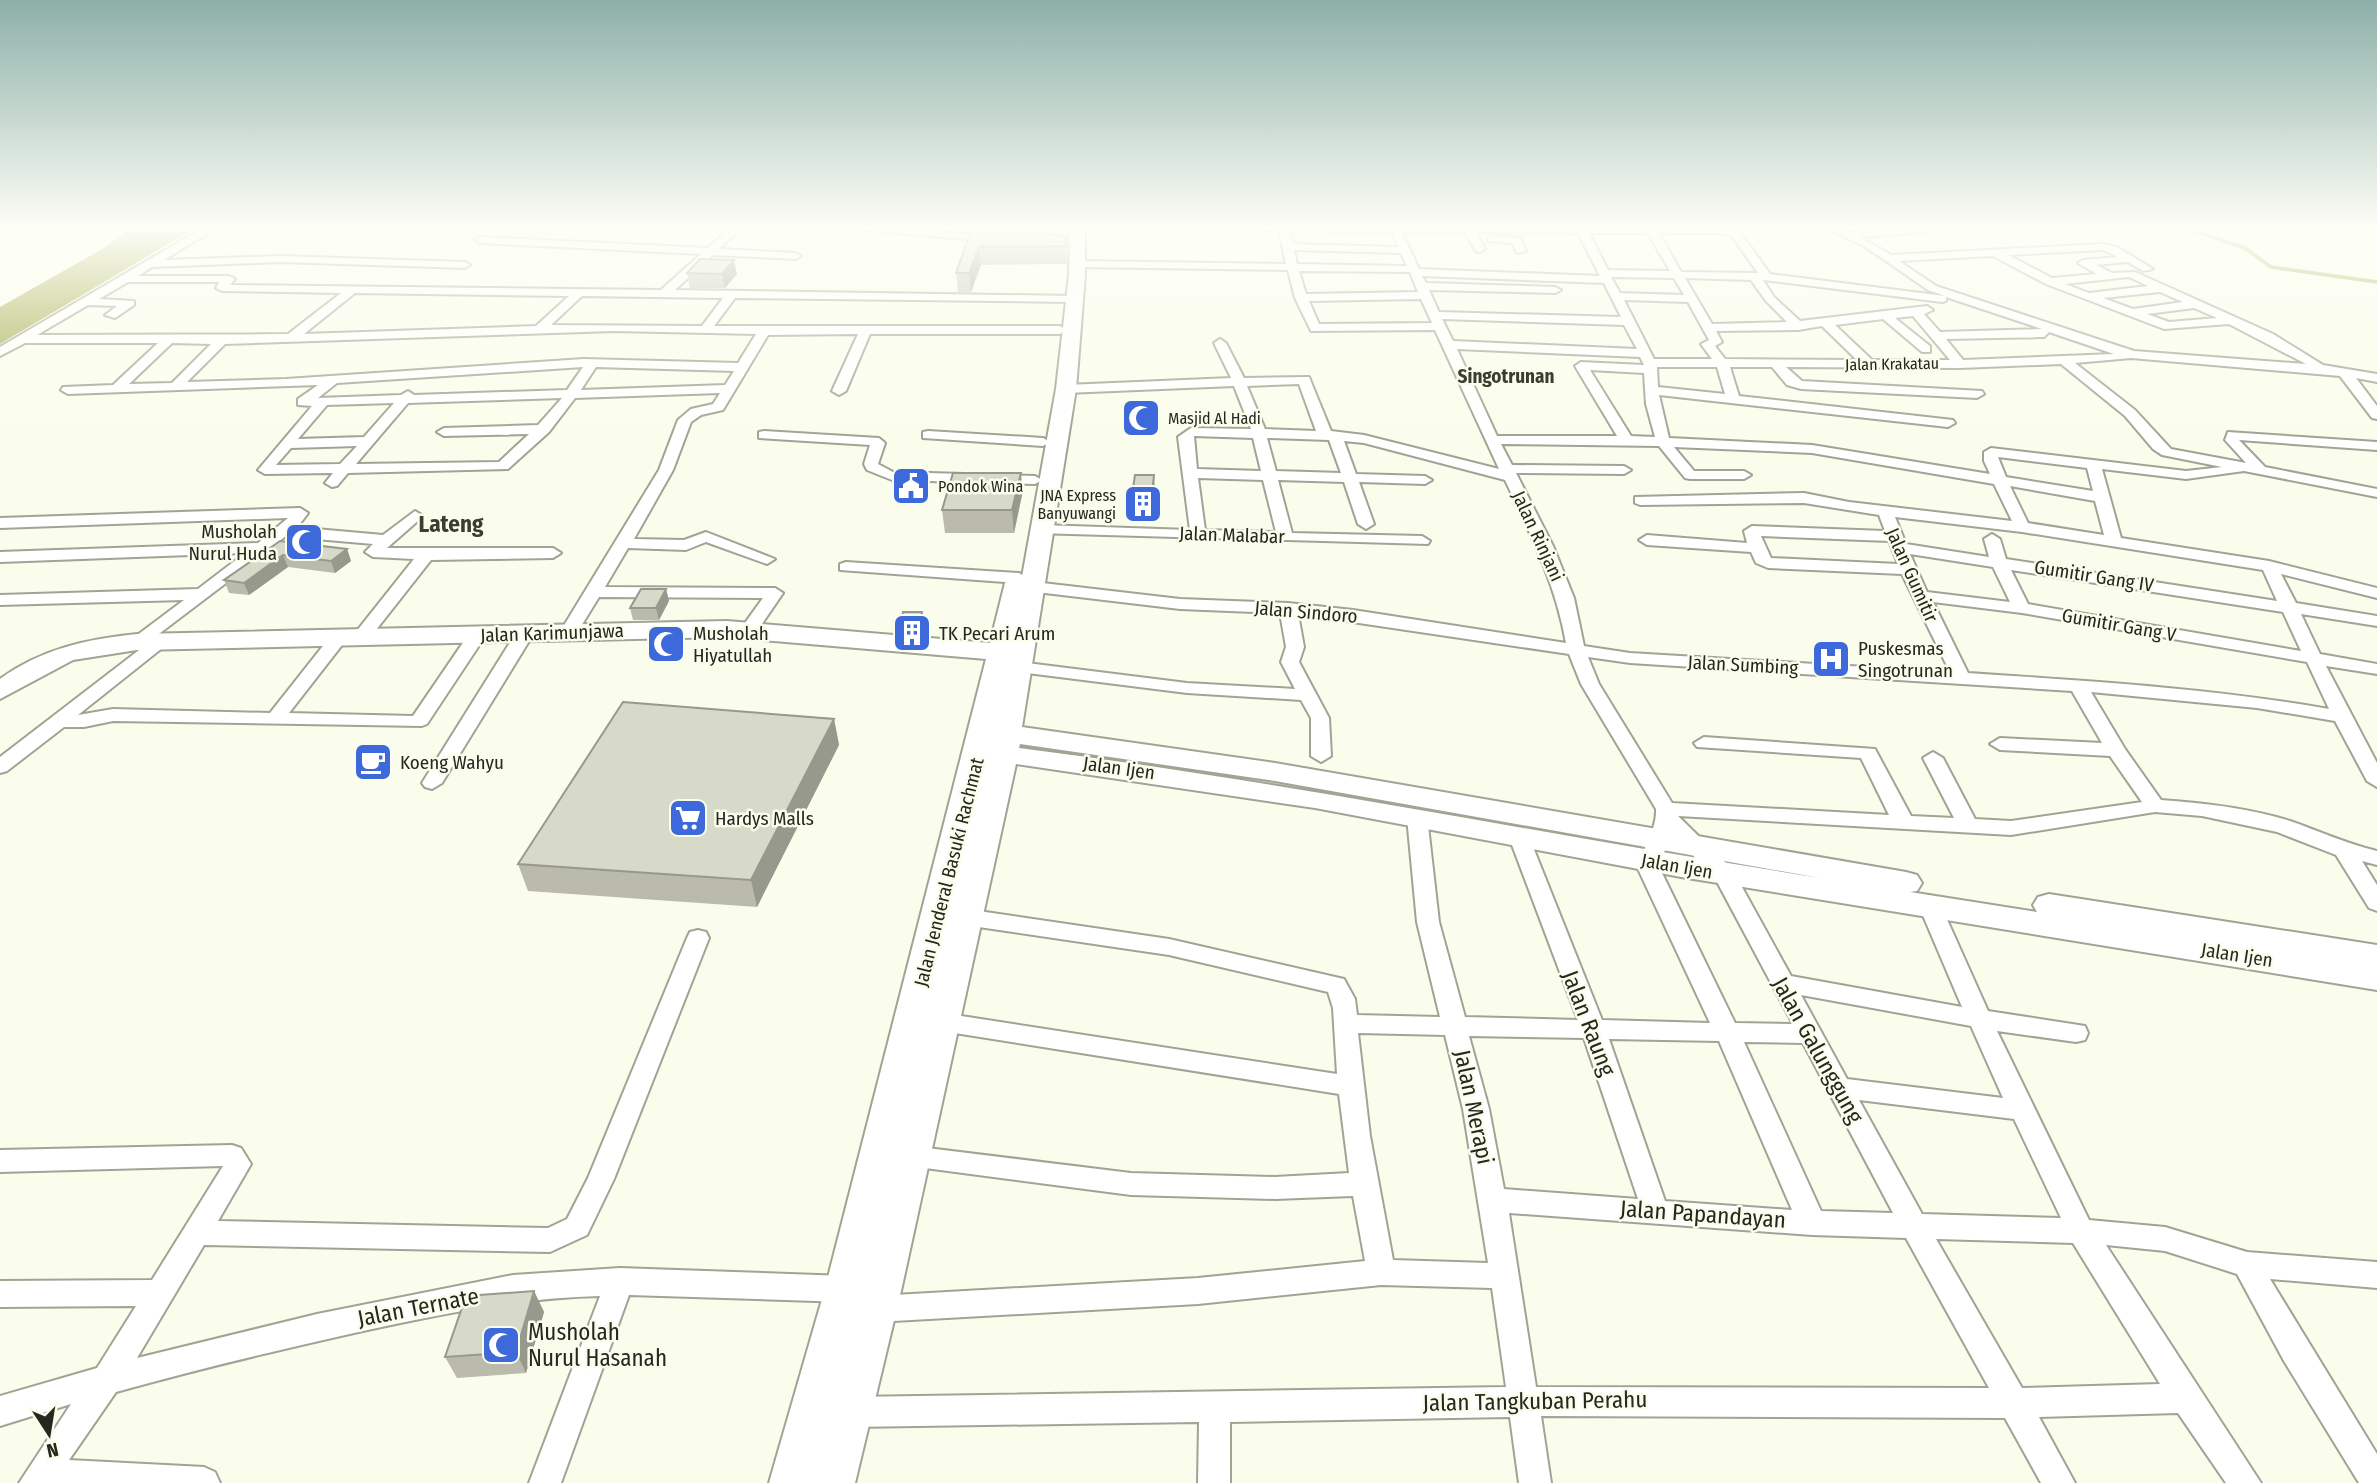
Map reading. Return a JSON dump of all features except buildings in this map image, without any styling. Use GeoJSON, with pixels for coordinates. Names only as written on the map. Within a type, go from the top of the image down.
{"type":"FeatureCollection","features":[{"type":"Feature","properties":{"kind":"main road","name":"Jalan Jenderal Basuki Rachmat"},"geometry":{"type":"LineString","coordinates":[[1026,582],[1060,330],[1070,299]]}},
{"type":"Feature","properties":{"kind":"main road","name":"Jalan Jenderal Basuki Rachmat"},"geometry":{"type":"LineString","coordinates":[[832,1483],[852,1412],[965,917],[1009,659],[1041,530],[1043,457],[1066,389],[1070,299]]}},
{"type":"Feature","properties":{"kind":"main road","name":"Jalan Karimunjawa"},"geometry":{"type":"LineString","coordinates":[[0,691],[49,659],[103,645],[163,641],[749,630],[1009,659]]}},
{"type":"Feature","properties":{"kind":"main road","name":"Jalan Jenderal Basuki Rachmat"},"geometry":{"type":"LineString","coordinates":[[792,1483],[993,742]]}},
{"type":"Feature","properties":{"kind":"main road","name":"Jalan Ijen"},"geometry":{"type":"LineString","coordinates":[[993,742],[1288,774],[1660,833],[1701,849],[2377,957]]}},
{"type":"Feature","properties":{"kind":"main road","name":"Jalan Ijen"},"geometry":{"type":"LineString","coordinates":[[993,742],[1519,837],[1660,833],[1724,874],[2377,978]]}},
{"type":"Feature","properties":{"kind":"street"},"geometry":{"type":"LineString","coordinates":[[0,352],[95,297]]}},
{"type":"Feature","properties":{"kind":"street"},"geometry":{"type":"LineString","coordinates":[[291,338],[343,297]]}},
{"type":"Feature","properties":{"kind":"street"},"geometry":{"type":"LineString","coordinates":[[540,329],[574,297]]}},
{"type":"Feature","properties":{"kind":"street"},"geometry":{"type":"LineString","coordinates":[[706,328],[729,297]]}},
{"type":"Feature","properties":{"kind":"street"},"geometry":{"type":"LineString","coordinates":[[918,297],[1070,299]]}},
{"type":"Feature","properties":{"kind":"street"},"geometry":{"type":"LineString","coordinates":[[1307,297],[1301,298],[1313,326],[1320,329],[1438,320],[1539,333],[1648,361]]}},
{"type":"Feature","properties":{"kind":"street","name":"Jalan Rinjani"},"geometry":{"type":"LineString","coordinates":[[1427,297],[1560,581],[1573,623],[1577,652],[1660,833],[1653,878],[1727,1032],[1812,1223]]}},
{"type":"Feature","properties":{"kind":"street"},"geometry":{"type":"LineString","coordinates":[[1615,297],[1648,361],[1662,442],[1716,501]]}},
{"type":"Feature","properties":{"kind":"street"},"geometry":{"type":"LineString","coordinates":[[1680,297],[1691,299],[1716,342],[1707,344],[1723,365],[1733,397]]}},
{"type":"Feature","properties":{"kind":"street"},"geometry":{"type":"LineString","coordinates":[[1769,297],[1798,326]]}},
{"type":"Feature","properties":{"kind":"street"},"geometry":{"type":"LineString","coordinates":[[1927,297],[1966,302]]}},
{"type":"Feature","properties":{"kind":"street"},"geometry":{"type":"LineString","coordinates":[[1955,297],[2134,355],[2322,369],[2377,378]]}},
{"type":"Feature","properties":{"kind":"street"},"geometry":{"type":"LineString","coordinates":[[2089,297],[2172,327],[2235,322],[2242,318],[2216,303]]}},
{"type":"Feature","properties":{"kind":"street"},"geometry":{"type":"LineString","coordinates":[[2182,297],[2269,337],[2322,369]]}},
{"type":"Feature","properties":{"kind":"street"},"geometry":{"type":"LineString","coordinates":[[87,302],[130,303],[111,315]]}},
{"type":"Feature","properties":{"kind":"street"},"geometry":{"type":"LineString","coordinates":[[1707,328],[1798,326],[1916,312],[1966,302]]}},
{"type":"Feature","properties":{"kind":"street"},"geometry":{"type":"LineString","coordinates":[[2130,312],[2196,304]]}},
{"type":"Feature","properties":{"kind":"street"},"geometry":{"type":"LineString","coordinates":[[1916,312],[1960,364]]}},
{"type":"Feature","properties":{"kind":"street"},"geometry":{"type":"LineString","coordinates":[[1886,316],[1926,349]]}},
{"type":"Feature","properties":{"kind":"street"},"geometry":{"type":"LineString","coordinates":[[1450,345],[1626,321]]}},
{"type":"Feature","properties":{"kind":"street"},"geometry":{"type":"LineString","coordinates":[[1826,323],[1870,365]]}},
{"type":"Feature","properties":{"kind":"street"},"geometry":{"type":"LineString","coordinates":[[22,339],[222,340],[540,329],[1060,330]]}},
{"type":"Feature","properties":{"kind":"street"},"geometry":{"type":"LineString","coordinates":[[839,391],[866,330]]}},
{"type":"Feature","properties":{"kind":"street"},"geometry":{"type":"LineString","coordinates":[[569,632],[596,592],[666,470],[685,420],[695,412],[718,408],[764,331]]}},
{"type":"Feature","properties":{"kind":"street"},"geometry":{"type":"LineString","coordinates":[[1937,336],[2057,332]]}},
{"type":"Feature","properties":{"kind":"street"},"geometry":{"type":"LineString","coordinates":[[117,388],[169,340]]}},
{"type":"Feature","properties":{"kind":"street"},"geometry":{"type":"LineString","coordinates":[[175,387],[222,340]]}},
{"type":"Feature","properties":{"kind":"street"},"geometry":{"type":"LineString","coordinates":[[1220,344],[1239,382],[1259,433],[1285,536]]}},
{"type":"Feature","properties":{"kind":"street","name":"Jalan Krakatau"},"geometry":{"type":"LineString","coordinates":[[1648,361],[1723,365],[1960,364],[2065,361],[2134,355]]}},
{"type":"Feature","properties":{"kind":"street"},"geometry":{"type":"LineString","coordinates":[[1626,440],[1615,416],[1581,367],[1648,361]]}},
{"type":"Feature","properties":{"kind":"street"},"geometry":{"type":"LineString","coordinates":[[2065,361],[2130,413],[2162,450],[2377,493]]}},
{"type":"Feature","properties":{"kind":"street"},"geometry":{"type":"LineString","coordinates":[[68,390],[334,380],[592,363],[743,368]]}},
{"type":"Feature","properties":{"kind":"street"},"geometry":{"type":"LineString","coordinates":[[323,401],[265,470],[503,466],[544,429],[573,394],[592,363]]}},
{"type":"Feature","properties":{"kind":"street"},"geometry":{"type":"LineString","coordinates":[[1777,365],[1792,383],[1977,394]]}},
{"type":"Feature","properties":{"kind":"street"},"geometry":{"type":"LineString","coordinates":[[1816,365],[1837,387]]}},
{"type":"Feature","properties":{"kind":"street"},"geometry":{"type":"LineString","coordinates":[[2344,372],[2377,415]]}},
{"type":"Feature","properties":{"kind":"street"},"geometry":{"type":"LineString","coordinates":[[332,484],[427,373]]}},
{"type":"Feature","properties":{"kind":"street"},"geometry":{"type":"LineString","coordinates":[[334,380],[303,402],[729,389]]}},
{"type":"Feature","properties":{"kind":"street"},"geometry":{"type":"LineString","coordinates":[[1066,389],[1304,380],[1351,480],[1366,524]]}},
{"type":"Feature","properties":{"kind":"street"},"geometry":{"type":"LineString","coordinates":[[1867,388],[1881,415]]}},
{"type":"Feature","properties":{"kind":"street"},"geometry":{"type":"LineString","coordinates":[[1651,390],[1948,423]]}},
{"type":"Feature","properties":{"kind":"street"},"geometry":{"type":"LineString","coordinates":[[444,432],[544,429]]}},
{"type":"Feature","properties":{"kind":"street"},"geometry":{"type":"LineString","coordinates":[[1198,534],[1185,437],[1187,434],[1330,435],[1396,446],[1509,473],[1624,470]]}},
{"type":"Feature","properties":{"kind":"street"},"geometry":{"type":"LineString","coordinates":[[764,435],[874,441],[878,443],[871,464],[880,473],[892,476],[1043,457]]}},
{"type":"Feature","properties":{"kind":"street"},"geometry":{"type":"LineString","coordinates":[[928,435],[1043,457]]}},
{"type":"Feature","properties":{"kind":"street"},"geometry":{"type":"LineString","coordinates":[[2262,472],[2232,440],[2233,435],[2377,446]]}},
{"type":"Feature","properties":{"kind":"street"},"geometry":{"type":"LineString","coordinates":[[285,444],[368,440]]}},
{"type":"Feature","properties":{"kind":"street"},"geometry":{"type":"LineString","coordinates":[[1492,440],[1626,440],[1819,450],[2101,497]]}},
{"type":"Feature","properties":{"kind":"street"},"geometry":{"type":"LineString","coordinates":[[2022,527],[1989,455],[1991,453],[2186,475],[2228,473],[2245,468]]}},
{"type":"Feature","properties":{"kind":"street"},"geometry":{"type":"LineString","coordinates":[[2093,463],[2115,542]]}},
{"type":"Feature","properties":{"kind":"street"},"geometry":{"type":"LineString","coordinates":[[1189,473],[1351,480],[1425,480]]}},
{"type":"Feature","properties":{"kind":"street"},"geometry":{"type":"LineString","coordinates":[[1692,476],[1744,475]]}},
{"type":"Feature","properties":{"kind":"street"},"geometry":{"type":"LineString","coordinates":[[1640,500],[1800,498],[2022,527],[2269,566],[2377,593]]}},
{"type":"Feature","properties":{"kind":"street","name":"Jalan Gumitir"},"geometry":{"type":"LineString","coordinates":[[1884,509],[1908,569],[1961,677]]}},
{"type":"Feature","properties":{"kind":"street"},"geometry":{"type":"LineString","coordinates":[[0,523],[300,513],[295,522],[137,642]]}},
{"type":"Feature","properties":{"kind":"street"},"geometry":{"type":"LineString","coordinates":[[415,516],[373,552],[426,555],[553,553]]}},
{"type":"Feature","properties":{"kind":"street","name":"Jalan Malabar"},"geometry":{"type":"LineString","coordinates":[[1041,530],[1422,541]]}},
{"type":"Feature","properties":{"kind":"street","name":"Gumitir Gang IV"},"geometry":{"type":"LineString","coordinates":[[1757,548],[1752,531],[1896,542],[1998,561],[2377,621]]}},
{"type":"Feature","properties":{"kind":"street"},"geometry":{"type":"LineString","coordinates":[[316,534],[386,540]]}},
{"type":"Feature","properties":{"kind":"street"},"geometry":{"type":"LineString","coordinates":[[622,543],[686,545],[706,537],[767,559]]}},
{"type":"Feature","properties":{"kind":"street"},"geometry":{"type":"LineString","coordinates":[[1992,539],[1998,561],[2022,608]]}},
{"type":"Feature","properties":{"kind":"street"},"geometry":{"type":"LineString","coordinates":[[1647,540],[1757,548],[1762,559],[1768,563],[1908,569]]}},
{"type":"Feature","properties":{"kind":"street"},"geometry":{"type":"LineString","coordinates":[[0,557],[258,551]]}},
{"type":"Feature","properties":{"kind":"street"},"geometry":{"type":"LineString","coordinates":[[0,564],[258,551]]}},
{"type":"Feature","properties":{"kind":"street"},"geometry":{"type":"LineString","coordinates":[[276,718],[426,555]]}},
{"type":"Feature","properties":{"kind":"street"},"geometry":{"type":"LineString","coordinates":[[2269,566],[2342,717],[2377,781]]}},
{"type":"Feature","properties":{"kind":"street","name":"Jalan Sindoro"},"geometry":{"type":"LineString","coordinates":[[846,567],[1026,582],[1180,604],[1288,608],[1397,621],[1577,652]]}},
{"type":"Feature","properties":{"kind":"street"},"geometry":{"type":"LineString","coordinates":[[596,592],[775,593],[749,630]]}},
{"type":"Feature","properties":{"kind":"street"},"geometry":{"type":"LineString","coordinates":[[0,600],[201,594]]}},
{"type":"Feature","properties":{"kind":"street","name":"Gumitir Gang V"},"geometry":{"type":"LineString","coordinates":[[1921,596],[2022,608],[2377,669]]}},
{"type":"Feature","properties":{"kind":"street"},"geometry":{"type":"LineString","coordinates":[[1288,608],[1295,647],[1290,662],[1320,718],[1321,757]]}},
{"type":"Feature","properties":{"kind":"street"},"geometry":{"type":"LineString","coordinates":[[432,783],[525,633]]}},
{"type":"Feature","properties":{"kind":"street"},"geometry":{"type":"LineString","coordinates":[[62,721],[84,721],[113,715],[419,720],[477,635]]}},
{"type":"Feature","properties":{"kind":"street"},"geometry":{"type":"LineString","coordinates":[[0,767],[163,641]]}},
{"type":"Feature","properties":{"kind":"street","name":"Jalan Sumbing"},"geometry":{"type":"LineString","coordinates":[[1577,652],[1695,663],[2077,684],[2223,698],[2342,717]]}},
{"type":"Feature","properties":{"kind":"street"},"geometry":{"type":"LineString","coordinates":[[1009,659],[1186,688],[1306,695]]}},
{"type":"Feature","properties":{"kind":"street"},"geometry":{"type":"LineString","coordinates":[[2077,684],[2116,750],[2155,806]]}},
{"type":"Feature","properties":{"kind":"street"},"geometry":{"type":"LineString","coordinates":[[1704,743],[1868,753],[1904,823]]}},
{"type":"Feature","properties":{"kind":"street"},"geometry":{"type":"LineString","coordinates":[[2000,744],[2116,750]]}},
{"type":"Feature","properties":{"kind":"street"},"geometry":{"type":"LineString","coordinates":[[1933,758],[1969,827]]}},
{"type":"Feature","properties":{"kind":"street"},"geometry":{"type":"LineString","coordinates":[[1660,833],[1904,823],[1969,827],[2043,825],[2155,806],[2202,809],[2243,816],[2304,832],[2344,850],[2377,858]]}},
{"type":"Feature","properties":{"kind":"street","name":"Jalan Merapi"},"geometry":{"type":"LineString","coordinates":[[1417,817],[1429,922],[1476,1109],[1493,1200],[1535,1483]]}},
{"type":"Feature","properties":{"kind":"street","name":"Jalan Raung"},"geometry":{"type":"LineString","coordinates":[[1519,837],[1593,1028],[1655,1210]]}},
{"type":"Feature","properties":{"kind":"street","name":"Jalan Galunggung"},"geometry":{"type":"LineString","coordinates":[[1701,849],[1724,874],[1913,1225]]}},
{"type":"Feature","properties":{"kind":"street"},"geometry":{"type":"LineString","coordinates":[[2344,850],[2377,902]]}},
{"type":"Feature","properties":{"kind":"street"},"geometry":{"type":"LineString","coordinates":[[1930,906],[2022,1110],[2081,1231],[2186,1398],[2245,1483]]}},
{"type":"Feature","properties":{"kind":"street"},"geometry":{"type":"LineString","coordinates":[[965,917],[1169,947],[1330,983],[1340,991],[1363,1184],[1381,1272]]}},
{"type":"Feature","properties":{"kind":"street"},"geometry":{"type":"LineString","coordinates":[[196,1233],[550,1240],[570,1232],[577,1227],[601,1179],[698,938]]}},
{"type":"Feature","properties":{"kind":"street"},"geometry":{"type":"LineString","coordinates":[[1782,983],[1980,1019],[2076,1033]]}},
{"type":"Feature","properties":{"kind":"street"},"geometry":{"type":"LineString","coordinates":[[942,1022],[1350,1086]]}},
{"type":"Feature","properties":{"kind":"street"},"geometry":{"type":"LineString","coordinates":[[1345,1024],[1808,1034]]}},
{"type":"Feature","properties":{"kind":"street"},"geometry":{"type":"LineString","coordinates":[[1840,1088],[2022,1110]]}},
{"type":"Feature","properties":{"kind":"street"},"geometry":{"type":"LineString","coordinates":[[0,1161],[232,1156],[238,1164],[234,1175],[157,1293],[108,1378],[38,1479]]}},
{"type":"Feature","properties":{"kind":"street"},"geometry":{"type":"LineString","coordinates":[[911,1157],[1131,1184],[1275,1188],[1363,1184]]}},
{"type":"Feature","properties":{"kind":"street","name":"Jalan Papandayan"},"geometry":{"type":"LineString","coordinates":[[1493,1200],[1812,1223],[2081,1231],[2165,1240],[2247,1265],[2377,1275]]}},
{"type":"Feature","properties":{"kind":"street"},"geometry":{"type":"LineString","coordinates":[[1913,1225],[2059,1483]]}},
{"type":"Feature","properties":{"kind":"street"},"geometry":{"type":"LineString","coordinates":[[2247,1265],[2295,1351],[2377,1483]]}},
{"type":"Feature","properties":{"kind":"street"},"geometry":{"type":"LineString","coordinates":[[876,1309],[1198,1291],[1381,1272],[1503,1276]]}},
{"type":"Feature","properties":{"kind":"street"},"geometry":{"type":"LineString","coordinates":[[545,1483],[620,1281]]}},
{"type":"Feature","properties":{"kind":"street","name":"Jalan Ternate"},"geometry":{"type":"LineString","coordinates":[[0,1411],[108,1378],[292,1333],[471,1295],[532,1286],[620,1281],[846,1289]]}},
{"type":"Feature","properties":{"kind":"street"},"geometry":{"type":"LineString","coordinates":[[0,1294],[157,1293]]}},
{"type":"Feature","properties":{"kind":"street","name":"Jalan Tangkuban Perahu"},"geometry":{"type":"LineString","coordinates":[[852,1412],[1215,1408],[1523,1400],[1885,1400],[2014,1403],[2186,1398]]}},
{"type":"Feature","properties":{"kind":"street"},"geometry":{"type":"LineString","coordinates":[[1214,1483],[1215,1408]]}},
{"type":"Feature","properties":{"kind":"street"},"geometry":{"type":"LineString","coordinates":[[38,1479],[204,1483]]}},
{"type":"Feature","properties":{"kind":"shaded area"},"geometry":{"type":"Polygon","coordinates":[[[17,297],[79,297],[0,344],[0,307],[17,297]]]}},
{"type":"Feature","properties":{"kind":"place","name":"Masjid Al Hadi"},"geometry":{"type":"Point","coordinates":[1141,418]}},
{"type":"Feature","properties":{"kind":"place","name":"Pondok Wina"},"geometry":{"type":"Point","coordinates":[911,486]}},
{"type":"Feature","properties":{"kind":"place","name":"JNA Express Banyuwangi"},"geometry":{"type":"Point","coordinates":[1143,504]}},
{"type":"Feature","properties":{"kind":"place","name":"Musholah Nurul Huda"},"geometry":{"type":"Point","coordinates":[304,542]}},
{"type":"Feature","properties":{"kind":"place","name":"TK Pecari Arum"},"geometry":{"type":"Point","coordinates":[912,633]}},
{"type":"Feature","properties":{"kind":"place","name":"Musholah Hiyatullah"},"geometry":{"type":"Point","coordinates":[666,644]}},
{"type":"Feature","properties":{"kind":"place","name":"Puskesmas Singotrunan"},"geometry":{"type":"Point","coordinates":[1831,659]}},
{"type":"Feature","properties":{"kind":"place","name":"Koeng Wahyu"},"geometry":{"type":"Point","coordinates":[373,762]}},
{"type":"Feature","properties":{"kind":"place","name":"Hardys Malls"},"geometry":{"type":"Point","coordinates":[688,818]}},
{"type":"Feature","properties":{"kind":"place","name":"Musholah Nurul Hasanah"},"geometry":{"type":"Point","coordinates":[501,1345]}},
{"type":"Feature","properties":{"kind":"district","name":"Singotrunan"},"geometry":{"type":"Point","coordinates":[1506,376]}},
{"type":"Feature","properties":{"kind":"district","name":"Lateng"},"geometry":{"type":"Point","coordinates":[451,524]}}]}
